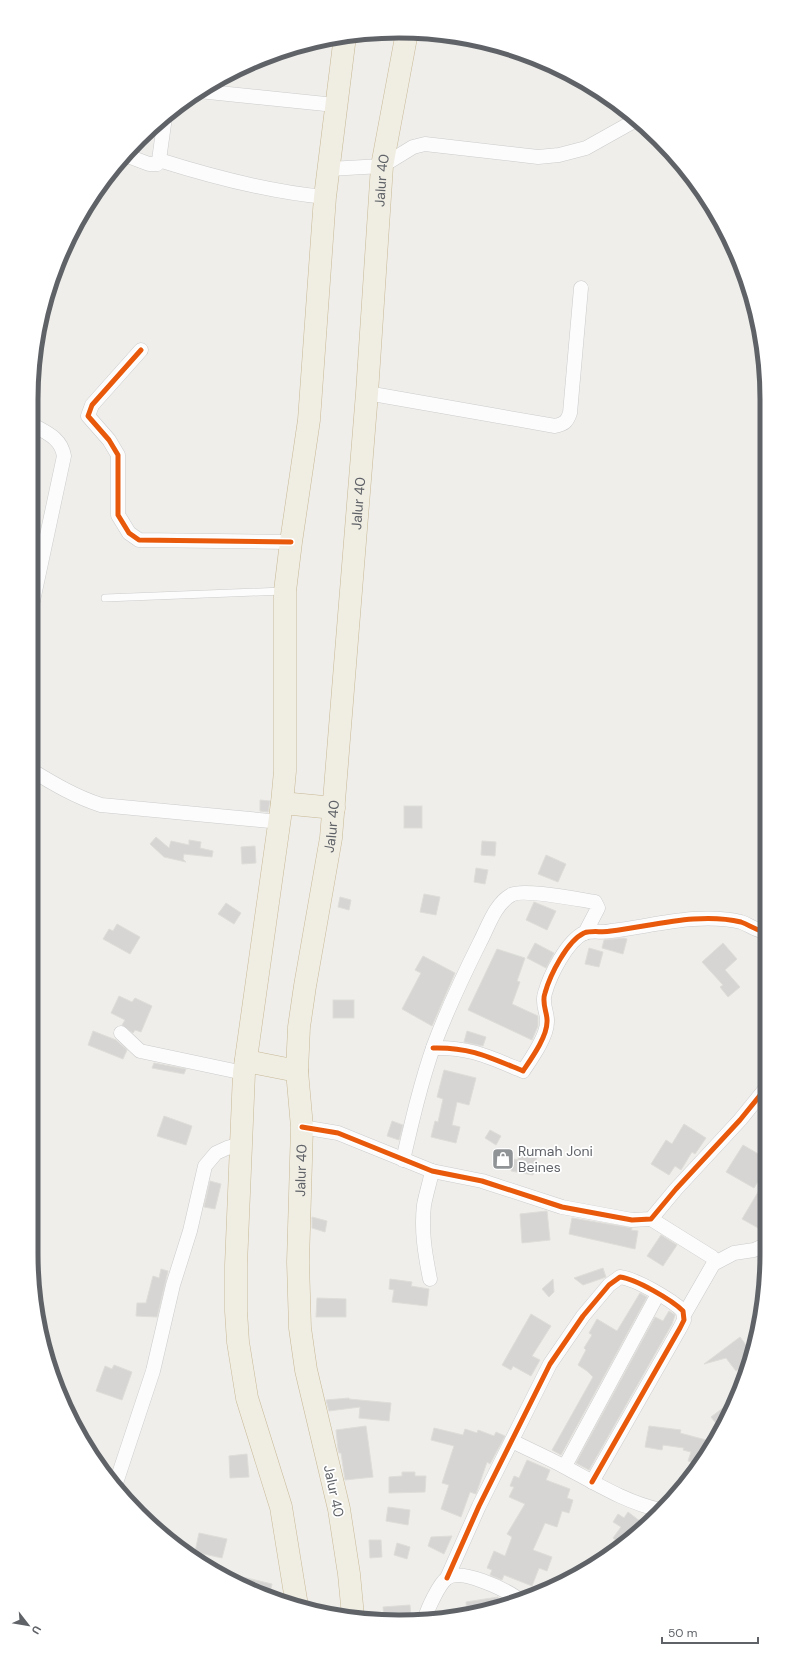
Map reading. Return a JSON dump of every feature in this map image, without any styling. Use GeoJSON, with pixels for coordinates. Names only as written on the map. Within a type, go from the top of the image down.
{"type":"FeatureCollection","features":[{"type":"Feature","properties":{"kind":"highway","name":"Jalur 40"},"geometry":{"type":"LineString","coordinates":[[353,1612],[349,1574],[339,1509],[306,1370],[300,1328],[298,1262],[302,1127],[297,1071],[299,1027],[304,986],[331,838],[334,808],[368,393],[382,166],[406,38]]}},
{"type":"Feature","properties":{"kind":"highway"},"geometry":{"type":"LineString","coordinates":[[296,1600],[281,1507],[247,1398],[238,1342],[236,1264],[245,1067],[282,813],[285,771],[286,591],[291,542],[310,420],[325,197],[335,106],[344,42]]}},
{"type":"Feature","properties":{"kind":"highway"},"geometry":{"type":"LineString","coordinates":[[282,813],[334,808]]}},
{"type":"Feature","properties":{"kind":"highway"},"geometry":{"type":"LineString","coordinates":[[245,1067],[297,1071]]}},
{"type":"Feature","properties":{"kind":"street"},"geometry":{"type":"LineString","coordinates":[[209,92],[335,106]]}},
{"type":"Feature","properties":{"kind":"street"},"geometry":{"type":"LineString","coordinates":[[329,169],[382,166],[413,147],[425,144],[538,157],[559,155],[586,148],[631,123]]}},
{"type":"Feature","properties":{"kind":"street"},"geometry":{"type":"LineString","coordinates":[[131,157],[149,164],[156,164],[159,160],[164,126]]}},
{"type":"Feature","properties":{"kind":"street"},"geometry":{"type":"LineString","coordinates":[[159,160],[232,181],[301,195],[325,197]]}},
{"type":"Feature","properties":{"kind":"street"},"geometry":{"type":"LineString","coordinates":[[368,393],[555,426],[564,424],[568,421],[570,413],[581,288]]}},
{"type":"Feature","properties":{"kind":"street"},"geometry":{"type":"LineString","coordinates":[[141,350],[92,405],[88,416],[109,440],[118,455],[118,515],[129,533],[139,540],[291,542]]}},
{"type":"Feature","properties":{"kind":"street"},"geometry":{"type":"LineString","coordinates":[[38,428],[57,440],[62,446],[64,456],[38,577]]}},
{"type":"Feature","properties":{"kind":"street"},"geometry":{"type":"LineString","coordinates":[[38,774],[61,789],[101,805],[282,813]]}},
{"type":"Feature","properties":{"kind":"street"},"geometry":{"type":"LineString","coordinates":[[402,1160],[433,1048],[452,1001],[494,914],[512,894],[526,892],[595,902],[598,908],[585,933],[570,944],[544,994],[544,1010],[548,1022],[534,1056],[523,1071],[488,1055],[457,1048],[433,1048]]}},
{"type":"Feature","properties":{"kind":"street"},"geometry":{"type":"LineString","coordinates":[[585,933],[609,932],[702,918],[742,922],[755,930],[760,931]]}},
{"type":"Feature","properties":{"kind":"street"},"geometry":{"type":"LineString","coordinates":[[121,1034],[140,1051],[245,1067]]}},
{"type":"Feature","properties":{"kind":"street"},"geometry":{"type":"LineString","coordinates":[[651,1220],[676,1189],[740,1120],[760,1095]]}},
{"type":"Feature","properties":{"kind":"street"},"geometry":{"type":"LineString","coordinates":[[302,1127],[338,1133],[432,1171],[482,1181],[562,1207],[632,1220],[651,1220],[712,1258],[715,1263]]}},
{"type":"Feature","properties":{"kind":"street"},"geometry":{"type":"LineString","coordinates":[[117,1479],[153,1371],[173,1285],[190,1231],[205,1166],[216,1153],[242,1144]]}},
{"type":"Feature","properties":{"kind":"street"},"geometry":{"type":"LineString","coordinates":[[430,1279],[425,1250],[423,1225],[424,1204],[432,1171]]}},
{"type":"Feature","properties":{"kind":"street"},"geometry":{"type":"LineString","coordinates":[[592,1482],[680,1328],[684,1315],[715,1263],[734,1253],[754,1250],[760,1247]]}},
{"type":"Feature","properties":{"kind":"street"},"geometry":{"type":"LineString","coordinates":[[427,1614],[435,1595],[447,1578],[479,1506],[550,1364],[583,1316],[616,1279],[625,1277],[658,1294],[681,1309],[684,1315]]}},
{"type":"Feature","properties":{"kind":"street"},"geometry":{"type":"LineString","coordinates":[[565,1466],[658,1294]]}},
{"type":"Feature","properties":{"kind":"street"},"geometry":{"type":"LineString","coordinates":[[512,1441],[565,1466],[592,1482],[655,1508]]}},
{"type":"Feature","properties":{"kind":"street"},"geometry":{"type":"LineString","coordinates":[[447,1578],[454,1575],[468,1576],[514,1596]]}},
{"type":"Feature","properties":{"kind":"lane"},"geometry":{"type":"LineString","coordinates":[[105,598],[286,591]]}},
{"type":"Feature","properties":{"kind":"building"},"geometry":{"type":"Polygon","coordinates":[[[260,800],[270,801],[268,812],[260,811],[260,800]]]}},
{"type":"Feature","properties":{"kind":"building"},"geometry":{"type":"Polygon","coordinates":[[[404,806],[422,806],[422,828],[404,828],[404,806]]]}},
{"type":"Feature","properties":{"kind":"building"},"geometry":{"type":"Polygon","coordinates":[[[156,837],[169,848],[171,841],[189,845],[189,840],[201,842],[200,848],[213,851],[212,857],[184,854],[183,859],[186,862],[164,857],[150,844],[156,837]]]}},
{"type":"Feature","properties":{"kind":"building"},"geometry":{"type":"Polygon","coordinates":[[[482,841],[496,842],[495,856],[481,855],[482,841]]]}},
{"type":"Feature","properties":{"kind":"building"},"geometry":{"type":"Polygon","coordinates":[[[255,846],[256,863],[242,864],[241,847],[255,846]]]}},
{"type":"Feature","properties":{"kind":"building"},"geometry":{"type":"Polygon","coordinates":[[[546,855],[566,864],[558,882],[538,874],[546,855]]]}},
{"type":"Feature","properties":{"kind":"building"},"geometry":{"type":"Polygon","coordinates":[[[476,868],[488,870],[485,884],[474,882],[476,868]]]}},
{"type":"Feature","properties":{"kind":"building"},"geometry":{"type":"Polygon","coordinates":[[[424,894],[440,897],[436,915],[420,912],[424,894]]]}},
{"type":"Feature","properties":{"kind":"building"},"geometry":{"type":"Polygon","coordinates":[[[340,897],[351,900],[349,910],[338,907],[340,897]]]}},
{"type":"Feature","properties":{"kind":"building"},"geometry":{"type":"Polygon","coordinates":[[[534,902],[556,911],[547,930],[526,920],[534,902]]]}},
{"type":"Feature","properties":{"kind":"building"},"geometry":{"type":"Polygon","coordinates":[[[226,903],[241,913],[234,924],[218,914],[226,903]]]}},
{"type":"Feature","properties":{"kind":"building"},"geometry":{"type":"Polygon","coordinates":[[[117,924],[140,937],[130,954],[103,939],[109,929],[113,931],[117,924]]]}},
{"type":"Feature","properties":{"kind":"building"},"geometry":{"type":"Polygon","coordinates":[[[627,939],[623,954],[602,948],[604,940],[627,939]]]}},
{"type":"Feature","properties":{"kind":"building"},"geometry":{"type":"Polygon","coordinates":[[[535,943],[554,953],[546,968],[527,958],[535,943]]]}},
{"type":"Feature","properties":{"kind":"building"},"geometry":{"type":"Polygon","coordinates":[[[723,943],[737,959],[725,970],[740,987],[728,997],[720,987],[723,985],[702,962],[723,943]]]}},
{"type":"Feature","properties":{"kind":"building"},"geometry":{"type":"Polygon","coordinates":[[[589,948],[603,952],[599,967],[585,964],[589,948]]]}},
{"type":"Feature","properties":{"kind":"building"},"geometry":{"type":"Polygon","coordinates":[[[497,949],[525,958],[517,981],[520,982],[512,1004],[538,1016],[538,1026],[532,1040],[468,1010],[497,949]]]}},
{"type":"Feature","properties":{"kind":"building"},"geometry":{"type":"Polygon","coordinates":[[[423,956],[455,973],[432,1026],[402,1009],[421,973],[415,970],[423,956]]]}},
{"type":"Feature","properties":{"kind":"building"},"geometry":{"type":"Polygon","coordinates":[[[119,996],[132,1002],[135,998],[152,1006],[141,1032],[135,1030],[133,1033],[122,1025],[125,1020],[111,1013],[119,996]]]}},
{"type":"Feature","properties":{"kind":"building"},"geometry":{"type":"Polygon","coordinates":[[[333,1000],[354,1000],[354,1018],[333,1018],[333,1000]]]}},
{"type":"Feature","properties":{"kind":"building"},"geometry":{"type":"Polygon","coordinates":[[[93,1031],[116,1040],[127,1050],[123,1059],[88,1045],[93,1031]]]}},
{"type":"Feature","properties":{"kind":"building"},"geometry":{"type":"Polygon","coordinates":[[[467,1031],[486,1037],[483,1046],[464,1042],[467,1031]]]}},
{"type":"Feature","properties":{"kind":"building"},"geometry":{"type":"Polygon","coordinates":[[[154,1063],[186,1069],[184,1074],[152,1068],[154,1063]]]}},
{"type":"Feature","properties":{"kind":"building"},"geometry":{"type":"Polygon","coordinates":[[[444,1070],[476,1078],[469,1105],[457,1102],[452,1125],[460,1127],[456,1143],[431,1137],[435,1121],[438,1122],[443,1099],[437,1097],[444,1070]]]}},
{"type":"Feature","properties":{"kind":"building"},"geometry":{"type":"Polygon","coordinates":[[[164,1116],[192,1126],[186,1145],[157,1136],[164,1116]]]}},
{"type":"Feature","properties":{"kind":"building"},"geometry":{"type":"Polygon","coordinates":[[[392,1121],[403,1125],[399,1140],[387,1136],[392,1121]]]}},
{"type":"Feature","properties":{"kind":"building"},"geometry":{"type":"Polygon","coordinates":[[[684,1124],[706,1138],[695,1154],[692,1152],[681,1170],[675,1166],[669,1175],[651,1164],[666,1140],[672,1144],[684,1124]]]}},
{"type":"Feature","properties":{"kind":"building"},"geometry":{"type":"Polygon","coordinates":[[[490,1130],[501,1136],[496,1145],[485,1138],[490,1130]]]}},
{"type":"Feature","properties":{"kind":"building"},"geometry":{"type":"Polygon","coordinates":[[[743,1145],[760,1155],[760,1178],[754,1188],[726,1172],[743,1145]]]}},
{"type":"Feature","properties":{"kind":"building"},"geometry":{"type":"Polygon","coordinates":[[[519,1153],[537,1157],[533,1175],[511,1171],[514,1159],[518,1160],[519,1153]]]}},
{"type":"Feature","properties":{"kind":"building"},"geometry":{"type":"Polygon","coordinates":[[[210,1181],[221,1184],[215,1209],[204,1207],[210,1181]]]}},
{"type":"Feature","properties":{"kind":"building"},"geometry":{"type":"Polygon","coordinates":[[[760,1189],[760,1229],[742,1219],[760,1189]]]}},
{"type":"Feature","properties":{"kind":"building"},"geometry":{"type":"Polygon","coordinates":[[[547,1211],[550,1240],[522,1243],[520,1214],[547,1211]]]}},
{"type":"Feature","properties":{"kind":"building"},"geometry":{"type":"Polygon","coordinates":[[[312,1217],[327,1221],[325,1232],[312,1228],[312,1217]]]}},
{"type":"Feature","properties":{"kind":"building"},"geometry":{"type":"Polygon","coordinates":[[[572,1218],[632,1228],[631,1230],[638,1231],[635,1249],[569,1234],[572,1218]]]}},
{"type":"Feature","properties":{"kind":"building"},"geometry":{"type":"Polygon","coordinates":[[[661,1235],[677,1245],[663,1266],[647,1256],[661,1235]]]}},
{"type":"Feature","properties":{"kind":"building"},"geometry":{"type":"Polygon","coordinates":[[[603,1268],[606,1277],[583,1285],[574,1278],[603,1268]]]}},
{"type":"Feature","properties":{"kind":"building"},"geometry":{"type":"Polygon","coordinates":[[[161,1269],[168,1271],[157,1317],[136,1316],[137,1303],[146,1303],[153,1276],[159,1278],[161,1269]]]}},
{"type":"Feature","properties":{"kind":"building"},"geometry":{"type":"Polygon","coordinates":[[[390,1279],[412,1282],[411,1286],[429,1289],[427,1306],[392,1302],[394,1290],[389,1289],[390,1279]]]}},
{"type":"Feature","properties":{"kind":"building"},"geometry":{"type":"Polygon","coordinates":[[[553,1279],[554,1292],[549,1297],[542,1289],[553,1279]]]}},
{"type":"Feature","properties":{"kind":"building"},"geometry":{"type":"Polygon","coordinates":[[[640,1293],[647,1297],[561,1455],[552,1450],[593,1377],[578,1365],[586,1350],[584,1348],[592,1335],[589,1333],[597,1319],[617,1331],[640,1293]]]}},
{"type":"Feature","properties":{"kind":"building"},"geometry":{"type":"Polygon","coordinates":[[[317,1298],[346,1299],[346,1317],[316,1317],[317,1298]]]}},
{"type":"Feature","properties":{"kind":"building"},"geometry":{"type":"Polygon","coordinates":[[[669,1311],[675,1315],[672,1324],[589,1470],[576,1463],[655,1317],[663,1321],[669,1311]]]}},
{"type":"Feature","properties":{"kind":"building"},"geometry":{"type":"Polygon","coordinates":[[[531,1314],[551,1326],[532,1356],[540,1360],[531,1376],[513,1366],[511,1370],[502,1365],[531,1314]]]}},
{"type":"Feature","properties":{"kind":"building"},"geometry":{"type":"Polygon","coordinates":[[[740,1337],[748,1347],[742,1367],[736,1371],[726,1358],[704,1364],[740,1337]]]}},
{"type":"Feature","properties":{"kind":"building"},"geometry":{"type":"Polygon","coordinates":[[[114,1365],[132,1372],[122,1400],[96,1391],[105,1366],[112,1369],[114,1365]]]}},
{"type":"Feature","properties":{"kind":"building"},"geometry":{"type":"Polygon","coordinates":[[[349,1398],[391,1403],[389,1421],[359,1418],[360,1407],[329,1411],[326,1400],[349,1398]]]}},
{"type":"Feature","properties":{"kind":"building"},"geometry":{"type":"Polygon","coordinates":[[[727,1405],[717,1425],[711,1417],[727,1405]]]}},
{"type":"Feature","properties":{"kind":"building"},"geometry":{"type":"Polygon","coordinates":[[[366,1426],[373,1477],[345,1480],[341,1453],[339,1453],[338,1449],[336,1430],[366,1426]]]}},
{"type":"Feature","properties":{"kind":"building"},"geometry":{"type":"Polygon","coordinates":[[[649,1426],[681,1430],[680,1433],[706,1440],[704,1447],[694,1462],[688,1461],[691,1452],[683,1450],[684,1448],[663,1445],[662,1450],[645,1447],[649,1426]]]}},
{"type":"Feature","properties":{"kind":"building"},"geometry":{"type":"Polygon","coordinates":[[[434,1428],[463,1435],[465,1429],[477,1433],[478,1430],[494,1436],[496,1432],[505,1436],[490,1464],[487,1462],[476,1494],[470,1492],[461,1517],[441,1509],[449,1485],[442,1483],[454,1446],[431,1440],[434,1428]]]}},
{"type":"Feature","properties":{"kind":"building"},"geometry":{"type":"Polygon","coordinates":[[[247,1454],[249,1477],[230,1478],[229,1456],[247,1454]]]}},
{"type":"Feature","properties":{"kind":"building"},"geometry":{"type":"Polygon","coordinates":[[[527,1460],[550,1470],[546,1480],[570,1489],[567,1498],[573,1500],[569,1513],[562,1511],[557,1527],[545,1523],[533,1550],[552,1557],[547,1571],[539,1568],[532,1586],[504,1575],[502,1580],[490,1575],[492,1570],[487,1568],[494,1551],[505,1556],[512,1537],[507,1534],[525,1504],[509,1497],[514,1487],[510,1486],[514,1476],[519,1478],[527,1460]]]}},
{"type":"Feature","properties":{"kind":"building"},"geometry":{"type":"Polygon","coordinates":[[[402,1472],[415,1472],[415,1476],[426,1476],[425,1492],[389,1493],[389,1477],[402,1476],[402,1472]]]}},
{"type":"Feature","properties":{"kind":"building"},"geometry":{"type":"Polygon","coordinates":[[[388,1507],[410,1510],[408,1525],[386,1521],[388,1507]]]}},
{"type":"Feature","properties":{"kind":"building"},"geometry":{"type":"Polygon","coordinates":[[[628,1512],[641,1522],[617,1541],[613,1538],[621,1527],[613,1522],[618,1514],[624,1518],[628,1512]]]}},
{"type":"Feature","properties":{"kind":"building"},"geometry":{"type":"Polygon","coordinates":[[[199,1533],[227,1539],[222,1558],[195,1552],[199,1533]]]}},
{"type":"Feature","properties":{"kind":"building"},"geometry":{"type":"Polygon","coordinates":[[[452,1536],[444,1554],[428,1546],[431,1537],[452,1536]]]}},
{"type":"Feature","properties":{"kind":"building"},"geometry":{"type":"Polygon","coordinates":[[[369,1540],[381,1540],[382,1557],[370,1558],[369,1540]]]}},
{"type":"Feature","properties":{"kind":"building"},"geometry":{"type":"Polygon","coordinates":[[[397,1543],[410,1547],[407,1559],[394,1555],[397,1543]]]}},
{"type":"Feature","properties":{"kind":"building"},"geometry":{"type":"Polygon","coordinates":[[[232,1575],[272,1584],[270,1591],[232,1575]]]}},
{"type":"Feature","properties":{"kind":"building"},"geometry":{"type":"Polygon","coordinates":[[[498,1597],[499,1601],[467,1608],[466,1602],[498,1597]]]}},
{"type":"Feature","properties":{"kind":"building"},"geometry":{"type":"Polygon","coordinates":[[[410,1605],[411,1615],[384,1614],[383,1607],[410,1605]]]}},
{"type":"Feature","properties":{"kind":"cycle path"},"geometry":{"type":"LineString","coordinates":[[141,350],[92,405],[88,416],[109,440],[118,455],[118,515],[129,533],[139,540],[291,542]]}},
{"type":"Feature","properties":{"kind":"cycle path"},"geometry":{"type":"LineString","coordinates":[[433,1048],[469,1051],[489,1057],[523,1071],[538,1048],[546,1028],[547,1019],[544,997],[547,986],[560,959],[571,943],[584,933],[608,932],[676,921],[709,918],[741,922],[760,930]]}},
{"type":"Feature","properties":{"kind":"cycle path"},"geometry":{"type":"LineString","coordinates":[[302,1127],[338,1133],[432,1171],[482,1181],[562,1207],[632,1220],[651,1219],[676,1189],[740,1120],[760,1095]]}},
{"type":"Feature","properties":{"kind":"cycle path"},"geometry":{"type":"LineString","coordinates":[[447,1578],[479,1506],[550,1364],[583,1316],[609,1285],[620,1277],[644,1286],[671,1301],[683,1311],[684,1320],[592,1482]]}},
{"type":"Feature","properties":{"kind":"place","name":"Rumah Joni Beines"},"geometry":{"type":"Point","coordinates":[503,1159]}}]}
